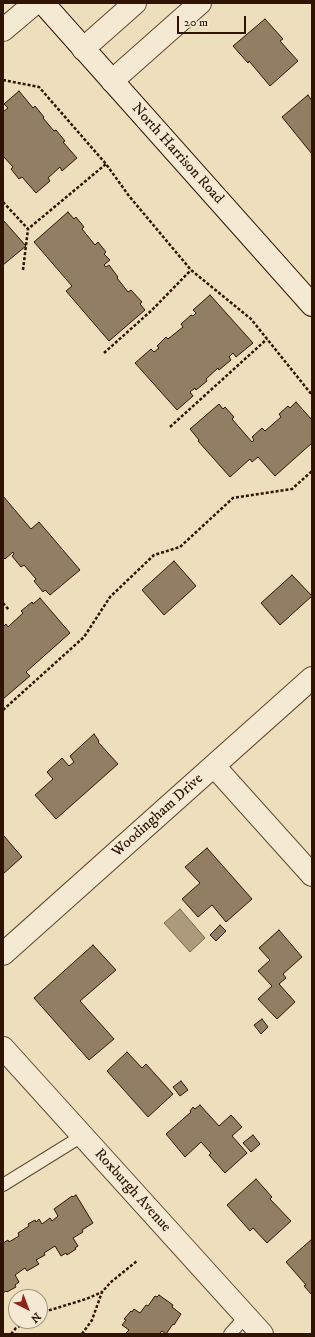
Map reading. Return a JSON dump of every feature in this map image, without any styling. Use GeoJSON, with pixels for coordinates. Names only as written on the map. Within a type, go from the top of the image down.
{"type":"FeatureCollection","features":[{"type":"Feature","properties":{"kind":"street"},"geometry":{"type":"LineString","coordinates":[[3,30],[35,3]]}},
{"type":"Feature","properties":{"kind":"street","name":"North Harrison Road"},"geometry":{"type":"LineString","coordinates":[[43,3],[312,305]]}},
{"type":"Feature","properties":{"kind":"street"},"geometry":{"type":"LineString","coordinates":[[83,49],[135,3]]}},
{"type":"Feature","properties":{"kind":"street"},"geometry":{"type":"LineString","coordinates":[[112,81],[200,3]]}},
{"type":"Feature","properties":{"kind":"street","name":"Woodingham Drive"},"geometry":{"type":"LineString","coordinates":[[3,954],[312,678]]}},
{"type":"Feature","properties":{"kind":"street"},"geometry":{"type":"LineString","coordinates":[[214,766],[312,874]]}},
{"type":"Feature","properties":{"kind":"street","name":"Roxburgh Avenue"},"geometry":{"type":"LineString","coordinates":[[3,1048],[262,1334]]}},
{"type":"Feature","properties":{"kind":"lane"},"geometry":{"type":"LineString","coordinates":[[3,1185],[82,1136]]}},
{"type":"Feature","properties":{"kind":"lane"},"geometry":{"type":"LineString","coordinates":[[230,1334],[246,1316]]}},
{"type":"Feature","properties":{"kind":"path"},"geometry":{"type":"LineString","coordinates":[[3,80],[40,87],[106,164],[129,196],[191,270],[251,319],[312,395]]}},
{"type":"Feature","properties":{"kind":"path"},"geometry":{"type":"LineString","coordinates":[[23,270],[28,229],[106,164]]}},
{"type":"Feature","properties":{"kind":"path"},"geometry":{"type":"LineString","coordinates":[[3,202],[28,229]]}},
{"type":"Feature","properties":{"kind":"path"},"geometry":{"type":"LineString","coordinates":[[104,352],[152,310],[191,270]]}},
{"type":"Feature","properties":{"kind":"path"},"geometry":{"type":"LineString","coordinates":[[170,427],[267,339]]}},
{"type":"Feature","properties":{"kind":"path"},"geometry":{"type":"LineString","coordinates":[[3,710],[84,637],[110,597],[154,555],[180,547],[233,498],[292,489],[312,470]]}},
{"type":"Feature","properties":{"kind":"path"},"geometry":{"type":"LineString","coordinates":[[3,603],[9,610]]}},
{"type":"Feature","properties":{"kind":"path"},"geometry":{"type":"LineString","coordinates":[[82,1334],[92,1320],[102,1292],[110,1282],[137,1261]]}},
{"type":"Feature","properties":{"kind":"path"},"geometry":{"type":"LineString","coordinates":[[48,1311],[86,1299],[102,1292]]}},
{"type":"Feature","properties":{"kind":"shaded area"},"geometry":{"type":"Polygon","coordinates":[[[180,909],[205,938],[190,952],[164,923],[180,909]]]}},
{"type":"Feature","properties":{"kind":"building"},"geometry":{"type":"Polygon","coordinates":[[[265,19],[283,39],[280,41],[298,61],[270,86],[249,61],[248,63],[233,46],[265,19]]]}},
{"type":"Feature","properties":{"kind":"building"},"geometry":{"type":"Polygon","coordinates":[[[19,91],[33,108],[35,106],[54,131],[56,130],[65,141],[63,142],[77,158],[62,171],[60,167],[48,178],[50,181],[36,193],[22,177],[19,179],[11,169],[13,167],[3,156],[3,112],[8,108],[4,104],[19,91]]]}},
{"type":"Feature","properties":{"kind":"building"},"geometry":{"type":"Polygon","coordinates":[[[308,95],[312,101],[312,154],[282,117],[308,95]]]}},
{"type":"Feature","properties":{"kind":"building"},"geometry":{"type":"Polygon","coordinates":[[[68,212],[74,219],[76,217],[84,227],[82,229],[95,245],[98,242],[106,252],[104,254],[110,260],[104,265],[106,267],[109,265],[128,292],[131,290],[142,302],[140,304],[145,310],[109,341],[66,291],[72,286],[34,242],[68,212]]]}},
{"type":"Feature","properties":{"kind":"building"},"geometry":{"type":"Polygon","coordinates":[[[3,220],[26,246],[3,265],[3,220]]]}},
{"type":"Feature","properties":{"kind":"building"},"geometry":{"type":"Polygon","coordinates":[[[210,295],[253,343],[236,357],[233,353],[229,357],[231,360],[219,370],[218,368],[206,379],[207,381],[196,390],[195,388],[190,392],[193,396],[177,410],[135,363],[151,349],[154,352],[159,348],[157,346],[166,337],[168,339],[183,327],[181,324],[191,315],[193,316],[196,313],[193,310],[210,295]]]}},
{"type":"Feature","properties":{"kind":"building"},"geometry":{"type":"Polygon","coordinates":[[[296,402],[312,420],[312,443],[275,476],[258,457],[252,462],[250,459],[230,477],[198,441],[199,440],[190,429],[219,404],[223,409],[225,407],[234,417],[232,419],[252,442],[254,440],[252,437],[262,428],[265,431],[281,417],[279,414],[288,406],[290,408],[296,402]]]}},
{"type":"Feature","properties":{"kind":"building"},"geometry":{"type":"Polygon","coordinates":[[[3,496],[31,529],[39,522],[80,570],[50,595],[45,590],[43,592],[34,581],[36,579],[24,565],[21,567],[12,556],[14,554],[13,552],[5,559],[3,557],[3,496]]]}},
{"type":"Feature","properties":{"kind":"building"},"geometry":{"type":"Polygon","coordinates":[[[174,561],[196,586],[164,615],[142,590],[174,561]]]}},
{"type":"Feature","properties":{"kind":"building"},"geometry":{"type":"Polygon","coordinates":[[[292,575],[312,596],[280,625],[261,603],[292,575]]]}},
{"type":"Feature","properties":{"kind":"building"},"geometry":{"type":"Polygon","coordinates":[[[40,598],[70,633],[26,672],[30,676],[3,699],[3,627],[6,624],[8,627],[23,613],[21,611],[32,602],[33,604],[40,598]]]}},
{"type":"Feature","properties":{"kind":"building"},"geometry":{"type":"Polygon","coordinates":[[[94,734],[99,741],[98,742],[118,764],[56,819],[35,795],[53,779],[47,772],[62,758],[69,766],[74,762],[70,756],[94,734]]]}},
{"type":"Feature","properties":{"kind":"building"},"geometry":{"type":"Polygon","coordinates":[[[3,836],[22,857],[3,874],[3,836]]]}},
{"type":"Feature","properties":{"kind":"building"},"geometry":{"type":"Polygon","coordinates":[[[207,848],[252,899],[226,922],[212,905],[198,917],[182,899],[200,883],[185,867],[207,848]]]}},
{"type":"Feature","properties":{"kind":"building"},"geometry":{"type":"Polygon","coordinates":[[[220,925],[226,931],[216,941],[210,935],[220,925]]]}},
{"type":"Feature","properties":{"kind":"building"},"geometry":{"type":"Polygon","coordinates":[[[279,930],[302,957],[283,974],[286,978],[279,984],[295,1002],[277,1019],[258,999],[272,986],[258,971],[270,960],[259,948],[279,930]]]}},
{"type":"Feature","properties":{"kind":"building"},"geometry":{"type":"Polygon","coordinates":[[[93,945],[116,970],[80,1001],[114,1039],[89,1060],[34,998],[93,945]]]}},
{"type":"Feature","properties":{"kind":"building"},"geometry":{"type":"Polygon","coordinates":[[[262,1019],[268,1027],[261,1034],[254,1025],[262,1019]]]}},
{"type":"Feature","properties":{"kind":"building"},"geometry":{"type":"Polygon","coordinates":[[[127,1052],[142,1068],[146,1064],[173,1094],[148,1117],[107,1071],[127,1052]]]}},
{"type":"Feature","properties":{"kind":"building"},"geometry":{"type":"Polygon","coordinates":[[[181,1081],[188,1090],[180,1096],[173,1087],[181,1081]]]}},
{"type":"Feature","properties":{"kind":"building"},"geometry":{"type":"Polygon","coordinates":[[[200,1105],[219,1126],[231,1115],[242,1127],[232,1136],[247,1153],[225,1173],[209,1155],[211,1153],[201,1142],[185,1157],[166,1134],[191,1112],[190,1111],[193,1107],[195,1109],[200,1105]]]}},
{"type":"Feature","properties":{"kind":"building"},"geometry":{"type":"Polygon","coordinates":[[[253,1135],[260,1144],[251,1152],[243,1143],[253,1135]]]}},
{"type":"Feature","properties":{"kind":"building"},"geometry":{"type":"Polygon","coordinates":[[[256,1179],[272,1197],[270,1199],[291,1221],[267,1243],[253,1228],[250,1231],[227,1205],[256,1179]]]}},
{"type":"Feature","properties":{"kind":"building"},"geometry":{"type":"Polygon","coordinates":[[[76,1195],[93,1223],[73,1238],[78,1246],[75,1248],[76,1249],[67,1255],[66,1253],[61,1256],[55,1246],[44,1253],[45,1255],[36,1260],[39,1264],[27,1271],[25,1268],[15,1275],[19,1282],[15,1285],[16,1287],[8,1289],[8,1291],[3,1293],[3,1243],[8,1240],[9,1242],[19,1236],[18,1233],[35,1220],[36,1222],[39,1219],[42,1224],[50,1218],[52,1221],[58,1216],[54,1209],[72,1196],[73,1197],[76,1195]]]}},
{"type":"Feature","properties":{"kind":"building"},"geometry":{"type":"Polygon","coordinates":[[[312,1239],[312,1295],[304,1286],[306,1285],[286,1262],[312,1239]]]}},
{"type":"Feature","properties":{"kind":"building"},"geometry":{"type":"Polygon","coordinates":[[[159,1295],[173,1305],[172,1307],[181,1314],[174,1325],[173,1324],[166,1334],[162,1331],[159,1334],[125,1334],[129,1330],[122,1325],[126,1320],[124,1319],[134,1309],[140,1313],[146,1305],[148,1306],[155,1296],[157,1297],[159,1295]]]}}]}
